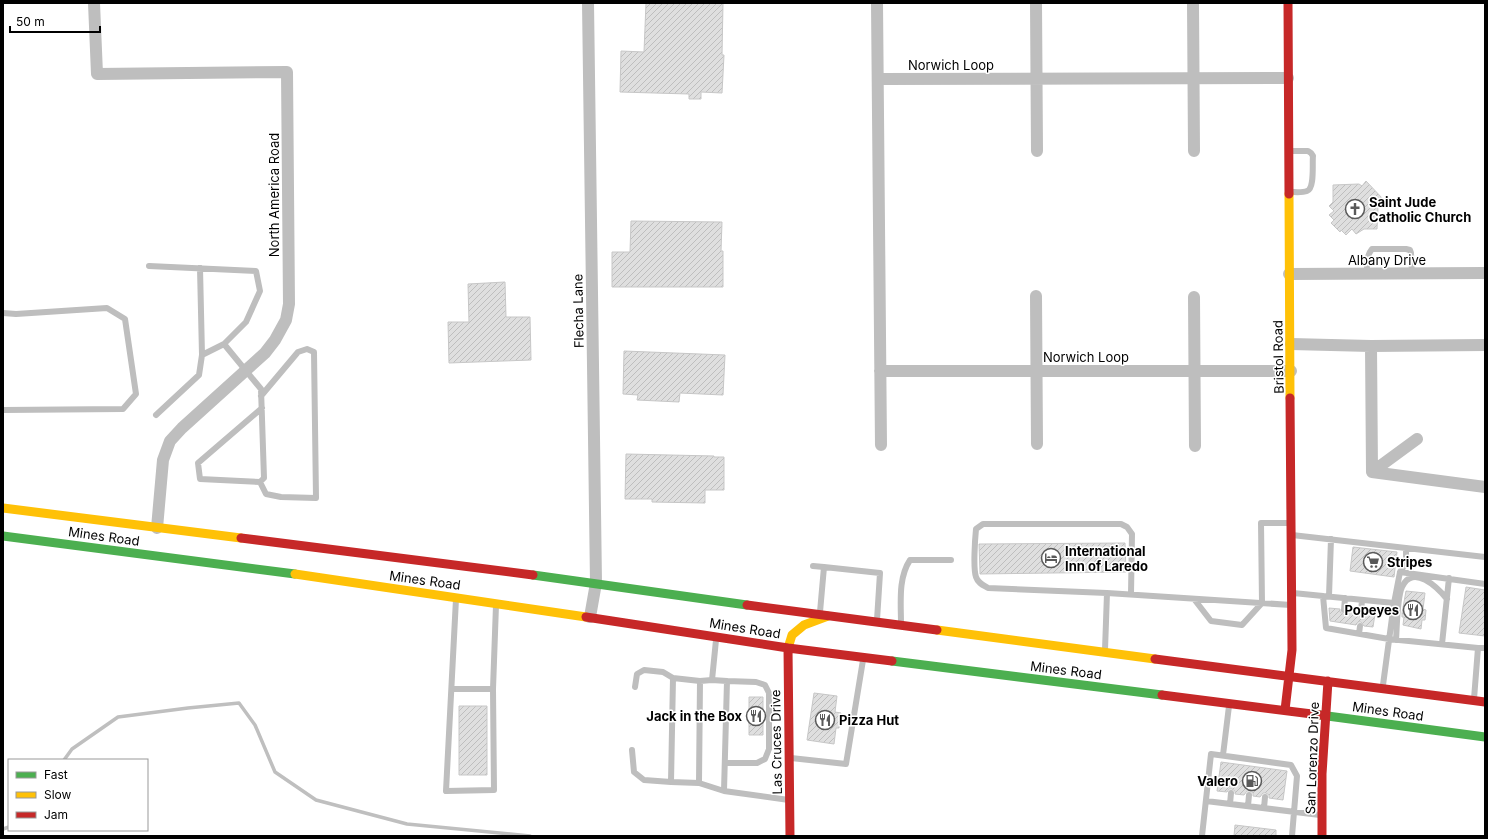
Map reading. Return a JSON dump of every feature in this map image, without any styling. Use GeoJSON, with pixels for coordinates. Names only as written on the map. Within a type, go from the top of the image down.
{"type":"FeatureCollection","features":[{"type":"Feature","properties":{"kind":"main road","name":"Bristol Road"},"geometry":{"type":"LineString","coordinates":[[1285,710],[1290,676],[1292,605],[1288,3]]}},
{"type":"Feature","properties":{"kind":"main road","name":"Mines Road"},"geometry":{"type":"LineString","coordinates":[[3,508],[596,583],[824,615],[1485,702]]}},
{"type":"Feature","properties":{"kind":"main road","name":"Mines Road"},"geometry":{"type":"LineString","coordinates":[[3,536],[302,575],[788,648],[1285,710],[1485,737]]}},
{"type":"Feature","properties":{"kind":"main road"},"geometry":{"type":"LineString","coordinates":[[788,648],[792,635],[804,625],[824,615]]}},
{"type":"Feature","properties":{"kind":"main road","name":"Las Cruces Drive"},"geometry":{"type":"LineString","coordinates":[[788,648],[790,836]]}},
{"type":"Feature","properties":{"kind":"main road","name":"San Lorenzo Drive"},"geometry":{"type":"LineString","coordinates":[[1322,836],[1322,774],[1328,681]]}},
{"type":"Feature","properties":{"kind":"street","name":"North America Road"},"geometry":{"type":"LineString","coordinates":[[94,3],[97,74],[287,72],[289,304],[286,320],[266,353],[182,428],[170,441],[162,460],[157,528]]}},
{"type":"Feature","properties":{"kind":"street","name":"Flecha Lane"},"geometry":{"type":"LineString","coordinates":[[588,3],[596,583],[590,618]]}},
{"type":"Feature","properties":{"kind":"street"},"geometry":{"type":"LineString","coordinates":[[877,3],[881,445]]}},
{"type":"Feature","properties":{"kind":"street"},"geometry":{"type":"LineString","coordinates":[[1036,3],[1037,151]]}},
{"type":"Feature","properties":{"kind":"street"},"geometry":{"type":"LineString","coordinates":[[1193,3],[1194,151]]}},
{"type":"Feature","properties":{"kind":"street","name":"Norwich Loop"},"geometry":{"type":"LineString","coordinates":[[878,79],[1288,78]]}},
{"type":"Feature","properties":{"kind":"street","name":"Albany Drive"},"geometry":{"type":"LineString","coordinates":[[1289,274],[1485,273]]}},
{"type":"Feature","properties":{"kind":"street"},"geometry":{"type":"LineString","coordinates":[[1036,296],[1037,444]]}},
{"type":"Feature","properties":{"kind":"street"},"geometry":{"type":"LineString","coordinates":[[1194,297],[1194,446]]}},
{"type":"Feature","properties":{"kind":"street"},"geometry":{"type":"LineString","coordinates":[[1291,344],[1371,346],[1485,345]]}},
{"type":"Feature","properties":{"kind":"street"},"geometry":{"type":"LineString","coordinates":[[1371,346],[1372,472]]}},
{"type":"Feature","properties":{"kind":"street","name":"Norwich Loop"},"geometry":{"type":"LineString","coordinates":[[880,371],[1291,371]]}},
{"type":"Feature","properties":{"kind":"street"},"geometry":{"type":"LineString","coordinates":[[1372,472],[1417,439]]}},
{"type":"Feature","properties":{"kind":"street"},"geometry":{"type":"LineString","coordinates":[[1372,472],[1485,487]]}},
{"type":"Feature","properties":{"kind":"lane"},"geometry":{"type":"LineString","coordinates":[[1289,151],[1308,151],[1313,156],[1312,185],[1310,189],[1306,191],[1289,192]]}},
{"type":"Feature","properties":{"kind":"lane"},"geometry":{"type":"LineString","coordinates":[[1367,274],[1367,258],[1372,249],[1406,248],[1410,250],[1411,253],[1412,274]]}},
{"type":"Feature","properties":{"kind":"lane"},"geometry":{"type":"LineString","coordinates":[[149,266],[256,270],[260,291],[246,322],[224,344],[202,355]]}},
{"type":"Feature","properties":{"kind":"lane"},"geometry":{"type":"LineString","coordinates":[[156,415],[199,375],[202,355],[200,268]]}},
{"type":"Feature","properties":{"kind":"lane"},"geometry":{"type":"LineString","coordinates":[[3,313],[16,314],[107,308],[125,319],[136,394],[124,409],[3,410]]}},
{"type":"Feature","properties":{"kind":"lane"},"geometry":{"type":"LineString","coordinates":[[224,344],[260,389],[264,478],[260,482]]}},
{"type":"Feature","properties":{"kind":"lane"},"geometry":{"type":"LineString","coordinates":[[260,482],[266,494],[281,497],[316,498],[314,352],[307,348],[298,352],[261,396]]}},
{"type":"Feature","properties":{"kind":"lane"},"geometry":{"type":"LineString","coordinates":[[260,482],[200,479],[198,463],[262,408]]}},
{"type":"Feature","properties":{"kind":"lane"},"geometry":{"type":"LineString","coordinates":[[1194,598],[1211,621],[1242,625],[1262,603],[1261,523],[1291,523]]}},
{"type":"Feature","properties":{"kind":"lane"},"geometry":{"type":"LineString","coordinates":[[1131,594],[1132,534],[1127,527],[1121,524],[983,524],[976,529],[974,543],[976,577],[981,584],[988,588],[1131,594],[1292,605]]}},
{"type":"Feature","properties":{"kind":"lane"},"geometry":{"type":"LineString","coordinates":[[1291,534],[1485,557]]}},
{"type":"Feature","properties":{"kind":"lane"},"geometry":{"type":"LineString","coordinates":[[1331,539],[1326,596],[1326,628],[1393,639],[1482,648],[1474,700]]}},
{"type":"Feature","properties":{"kind":"lane"},"geometry":{"type":"LineString","coordinates":[[1393,639],[1394,604],[1400,572],[1406,563],[1406,548]]}},
{"type":"Feature","properties":{"kind":"lane"},"geometry":{"type":"LineString","coordinates":[[901,625],[902,575],[910,560],[951,560]]}},
{"type":"Feature","properties":{"kind":"lane"},"geometry":{"type":"LineString","coordinates":[[813,566],[880,573],[877,622]]}},
{"type":"Feature","properties":{"kind":"lane"},"geometry":{"type":"LineString","coordinates":[[824,567],[824,615]]}},
{"type":"Feature","properties":{"kind":"lane"},"geometry":{"type":"LineString","coordinates":[[1400,572],[1485,584]]}},
{"type":"Feature","properties":{"kind":"lane"},"geometry":{"type":"LineString","coordinates":[[1383,688],[1401,588],[1404,583],[1410,579],[1422,578],[1435,586],[1447,599]]}},
{"type":"Feature","properties":{"kind":"lane"},"geometry":{"type":"LineString","coordinates":[[1442,644],[1449,578]]}},
{"type":"Feature","properties":{"kind":"lane"},"geometry":{"type":"LineString","coordinates":[[1105,652],[1107,593]]}},
{"type":"Feature","properties":{"kind":"lane"},"geometry":{"type":"LineString","coordinates":[[1291,593],[1394,604]]}},
{"type":"Feature","properties":{"kind":"lane"},"geometry":{"type":"LineString","coordinates":[[456,597],[446,791],[494,790],[493,689],[496,603]]}},
{"type":"Feature","properties":{"kind":"lane"},"geometry":{"type":"LineString","coordinates":[[1344,610],[1345,598]]}},
{"type":"Feature","properties":{"kind":"lane"},"geometry":{"type":"LineString","coordinates":[[1361,612],[1362,600]]}},
{"type":"Feature","properties":{"kind":"lane"},"geometry":{"type":"LineString","coordinates":[[1343,623],[1343,631]]}},
{"type":"Feature","properties":{"kind":"lane"},"geometry":{"type":"LineString","coordinates":[[1359,634],[1360,626]]}},
{"type":"Feature","properties":{"kind":"lane"},"geometry":{"type":"LineString","coordinates":[[712,680],[716,637]]}},
{"type":"Feature","properties":{"kind":"lane"},"geometry":{"type":"LineString","coordinates":[[789,757],[846,764],[864,657]]}},
{"type":"Feature","properties":{"kind":"lane"},"geometry":{"type":"LineString","coordinates":[[635,687],[637,674],[644,670],[663,672],[673,678],[700,681],[712,680],[756,682],[765,686],[769,693],[769,749],[765,759],[757,763],[725,763]]}},
{"type":"Feature","properties":{"kind":"lane"},"geometry":{"type":"LineString","coordinates":[[671,782],[673,678]]}},
{"type":"Feature","properties":{"kind":"lane"},"geometry":{"type":"LineString","coordinates":[[699,783],[700,681]]}},
{"type":"Feature","properties":{"kind":"lane"},"geometry":{"type":"LineString","coordinates":[[724,791],[727,681]]}},
{"type":"Feature","properties":{"kind":"lane"},"geometry":{"type":"LineString","coordinates":[[452,689],[493,689]]}},
{"type":"Feature","properties":{"kind":"lane"},"geometry":{"type":"LineString","coordinates":[[1223,755],[1229,704]]}},
{"type":"Feature","properties":{"kind":"lane"},"geometry":{"type":"LineString","coordinates":[[632,750],[634,772],[644,780],[699,783],[724,791],[790,800]]}},
{"type":"Feature","properties":{"kind":"lane"},"geometry":{"type":"LineString","coordinates":[[1202,836],[1211,754],[1236,757],[1254,763],[1291,765],[1297,776],[1292,836]]}},
{"type":"Feature","properties":{"kind":"lane"},"geometry":{"type":"LineString","coordinates":[[1235,764],[1236,757]]}},
{"type":"Feature","properties":{"kind":"lane"},"geometry":{"type":"LineString","coordinates":[[1230,804],[1231,793]]}},
{"type":"Feature","properties":{"kind":"lane"},"geometry":{"type":"LineString","coordinates":[[1248,806],[1249,795]]}},
{"type":"Feature","properties":{"kind":"lane"},"geometry":{"type":"LineString","coordinates":[[1264,808],[1265,798]]}},
{"type":"Feature","properties":{"kind":"lane"},"geometry":{"type":"LineString","coordinates":[[1206,801],[1322,815]]}},
{"type":"Feature","properties":{"kind":"building"},"geometry":{"type":"Polygon","coordinates":[[[646,3],[723,3],[722,55],[724,55],[722,93],[701,92],[701,99],[689,99],[689,94],[620,92],[621,51],[644,52],[646,3]]]}},
{"type":"Feature","properties":{"kind":"building","name":"Saint Jude Catholic Church"},"geometry":{"type":"Polygon","coordinates":[[[1366,181],[1383,199],[1379,203],[1381,205],[1378,207],[1377,229],[1364,229],[1356,234],[1352,229],[1346,235],[1341,230],[1340,232],[1331,223],[1334,220],[1329,215],[1334,211],[1329,206],[1333,202],[1333,185],[1359,184],[1362,186],[1366,181]]]}},
{"type":"Feature","properties":{"kind":"building"},"geometry":{"type":"Polygon","coordinates":[[[631,221],[722,222],[721,251],[723,251],[723,287],[612,287],[612,252],[630,252],[631,221]]]}},
{"type":"Feature","properties":{"kind":"building"},"geometry":{"type":"Polygon","coordinates":[[[505,282],[506,317],[530,317],[531,360],[449,363],[448,322],[469,322],[468,284],[505,282]]]}},
{"type":"Feature","properties":{"kind":"building"},"geometry":{"type":"Polygon","coordinates":[[[624,351],[725,355],[723,395],[680,393],[679,402],[637,400],[638,395],[623,394],[624,351]]]}},
{"type":"Feature","properties":{"kind":"building"},"geometry":{"type":"Polygon","coordinates":[[[626,454],[724,457],[724,490],[705,490],[705,503],[652,502],[652,499],[625,499],[626,454]]]}},
{"type":"Feature","properties":{"kind":"building","name":"International Inn of Laredo"},"geometry":{"type":"Polygon","coordinates":[[[1125,543],[1126,572],[980,574],[979,544],[1125,543]]]}},
{"type":"Feature","properties":{"kind":"building","name":"Stripes"},"geometry":{"type":"Polygon","coordinates":[[[1353,547],[1397,552],[1394,577],[1350,571],[1353,547]]]}},
{"type":"Feature","properties":{"kind":"building"},"geometry":{"type":"Polygon","coordinates":[[[1466,587],[1485,590],[1485,636],[1459,633],[1466,587]]]}},
{"type":"Feature","properties":{"kind":"building","name":"Popeyes"},"geometry":{"type":"Polygon","coordinates":[[[1406,591],[1425,593],[1423,609],[1426,610],[1425,620],[1422,620],[1421,629],[1403,625],[1404,617],[1402,617],[1402,613],[1406,591]]]}},
{"type":"Feature","properties":{"kind":"building"},"geometry":{"type":"Polygon","coordinates":[[[1329,608],[1340,609],[1340,612],[1343,614],[1346,614],[1348,611],[1357,612],[1360,616],[1363,616],[1365,613],[1375,614],[1373,627],[1364,626],[1361,622],[1358,622],[1356,625],[1330,621],[1329,608]]]}},
{"type":"Feature","properties":{"kind":"building","name":"Pizza Hut"},"geometry":{"type":"Polygon","coordinates":[[[814,693],[837,696],[835,712],[841,713],[839,728],[836,728],[834,744],[807,740],[814,693]]]}},
{"type":"Feature","properties":{"kind":"building","name":"Jack in the Box"},"geometry":{"type":"Polygon","coordinates":[[[749,697],[763,697],[763,735],[749,735],[749,697]]]}},
{"type":"Feature","properties":{"kind":"building"},"geometry":{"type":"Polygon","coordinates":[[[459,706],[487,706],[487,775],[459,775],[459,706]]]}},
{"type":"Feature","properties":{"kind":"building","name":"Valero"},"geometry":{"type":"Polygon","coordinates":[[[1221,762],[1287,771],[1283,800],[1269,798],[1269,795],[1266,793],[1263,793],[1260,797],[1253,796],[1253,793],[1250,791],[1247,791],[1244,795],[1235,794],[1235,791],[1232,789],[1229,789],[1227,792],[1217,791],[1221,762]]]}},
{"type":"Feature","properties":{"kind":"building"},"geometry":{"type":"Polygon","coordinates":[[[1235,825],[1276,830],[1276,836],[1234,836],[1235,825]]]}},
{"type":"Feature","properties":{"kind":"waterway"},"geometry":{"type":"LineString","coordinates":[[65,759],[72,749],[118,717],[239,703],[255,725],[275,772],[316,800],[407,824],[530,836]]}},
{"type":"Feature","properties":{"kind":"waterway"},"geometry":{"type":"LineString","coordinates":[[3,829],[8,827]]}},
{"type":"Feature","properties":{"kind":"traffic: fast"},"geometry":{"type":"LineString","coordinates":[[3,536],[295,574]]}},
{"type":"Feature","properties":{"kind":"traffic: fast"},"geometry":{"type":"LineString","coordinates":[[533,575],[747,605]]}},
{"type":"Feature","properties":{"kind":"traffic: fast"},"geometry":{"type":"LineString","coordinates":[[892,661],[1162,695]]}},
{"type":"Feature","properties":{"kind":"traffic: fast"},"geometry":{"type":"LineString","coordinates":[[1320,715],[1485,737]]}},
{"type":"Feature","properties":{"kind":"traffic: slow"},"geometry":{"type":"LineString","coordinates":[[1289,194],[1290,398]]}},
{"type":"Feature","properties":{"kind":"traffic: slow"},"geometry":{"type":"LineString","coordinates":[[3,508],[241,538]]}},
{"type":"Feature","properties":{"kind":"traffic: slow"},"geometry":{"type":"LineString","coordinates":[[295,574],[586,617]]}},
{"type":"Feature","properties":{"kind":"traffic: slow"},"geometry":{"type":"LineString","coordinates":[[788,648],[792,635],[804,625],[828,616]]}},
{"type":"Feature","properties":{"kind":"traffic: slow"},"geometry":{"type":"LineString","coordinates":[[937,630],[1155,659]]}},
{"type":"Feature","properties":{"kind":"traffic: jam"},"geometry":{"type":"LineString","coordinates":[[1288,3],[1289,194]]}},
{"type":"Feature","properties":{"kind":"traffic: jam"},"geometry":{"type":"LineString","coordinates":[[1285,710],[1292,650],[1290,398]]}},
{"type":"Feature","properties":{"kind":"traffic: jam"},"geometry":{"type":"LineString","coordinates":[[241,538],[533,575]]}},
{"type":"Feature","properties":{"kind":"traffic: jam"},"geometry":{"type":"LineString","coordinates":[[747,605],[937,630]]}},
{"type":"Feature","properties":{"kind":"traffic: jam"},"geometry":{"type":"LineString","coordinates":[[586,617],[788,648],[892,661]]}},
{"type":"Feature","properties":{"kind":"traffic: jam"},"geometry":{"type":"LineString","coordinates":[[788,648],[790,836]]}},
{"type":"Feature","properties":{"kind":"traffic: jam"},"geometry":{"type":"LineString","coordinates":[[1155,659],[1485,702]]}},
{"type":"Feature","properties":{"kind":"traffic: jam"},"geometry":{"type":"LineString","coordinates":[[1322,836],[1322,774],[1328,681]]}},
{"type":"Feature","properties":{"kind":"traffic: jam"},"geometry":{"type":"LineString","coordinates":[[1162,695],[1320,715]]}},
{"type":"Feature","properties":{"kind":"place","name":"Saint Jude Catholic Church"},"geometry":{"type":"Point","coordinates":[1355,209]}},
{"type":"Feature","properties":{"kind":"place","name":"International Inn of Laredo"},"geometry":{"type":"Point","coordinates":[1051,558]}},
{"type":"Feature","properties":{"kind":"place","name":"Stripes"},"geometry":{"type":"Point","coordinates":[1373,562]}},
{"type":"Feature","properties":{"kind":"place","name":"Popeyes"},"geometry":{"type":"Point","coordinates":[1413,610]}},
{"type":"Feature","properties":{"kind":"place","name":"Jack in the Box"},"geometry":{"type":"Point","coordinates":[756,716]}},
{"type":"Feature","properties":{"kind":"place","name":"Pizza Hut"},"geometry":{"type":"Point","coordinates":[825,720]}},
{"type":"Feature","properties":{"kind":"place","name":"Valero"},"geometry":{"type":"Point","coordinates":[1252,781]}}]}
